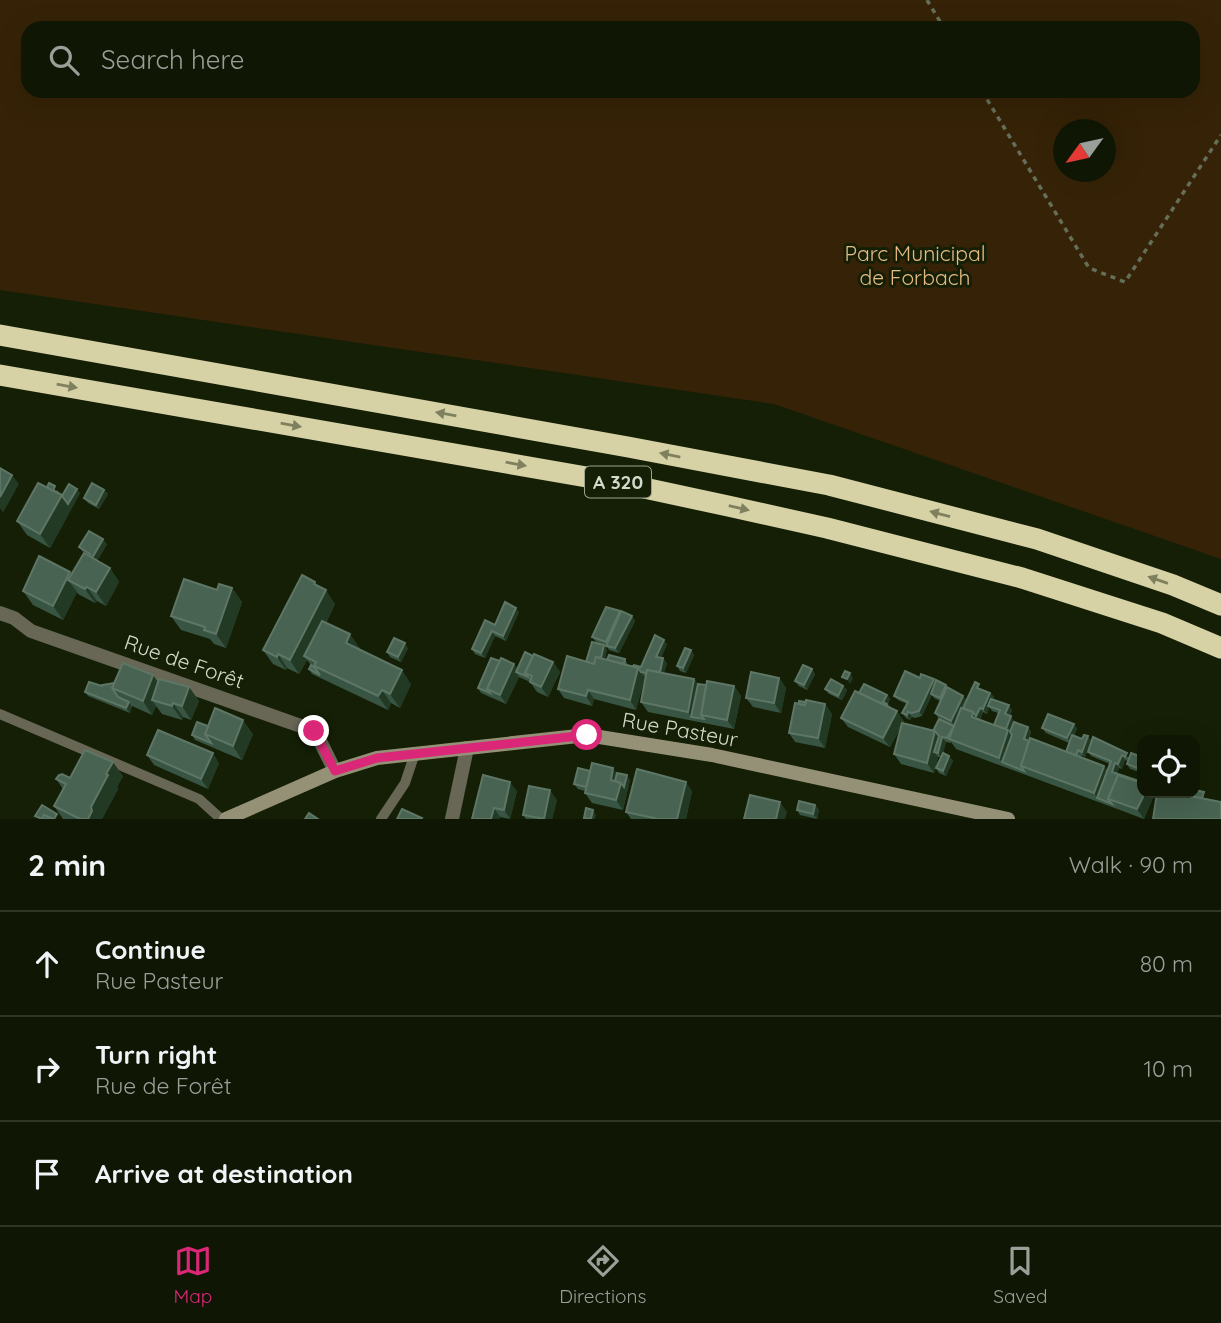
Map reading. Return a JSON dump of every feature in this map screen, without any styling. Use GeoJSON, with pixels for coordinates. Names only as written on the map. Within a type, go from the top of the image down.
{"type":"FeatureCollection","features":[{"type":"Feature","properties":{"kind":"highway","name":"A 320"},"geometry":{"type":"LineString","coordinates":[[0,335],[829,485],[1037,539],[1172,585],[1221,605]]}},
{"type":"Feature","properties":{"kind":"highway","name":"A 320"},"geometry":{"type":"LineString","coordinates":[[0,375],[621,483],[827,528],[1023,578],[1162,623],[1221,648]]}},
{"type":"Feature","properties":{"kind":"main road","name":"Rue Pasteur"},"geometry":{"type":"LineString","coordinates":[[226,819],[335,771],[377,758],[587,735],[712,755],[1008,819]]}},
{"type":"Feature","properties":{"kind":"street","name":"Rue de Forêt"},"geometry":{"type":"LineString","coordinates":[[0,613],[15,618],[31,631],[314,731],[335,771]]}},
{"type":"Feature","properties":{"kind":"street"},"geometry":{"type":"LineString","coordinates":[[452,819],[467,748]]}},
{"type":"Feature","properties":{"kind":"lane"},"geometry":{"type":"LineString","coordinates":[[0,714],[199,799],[221,819]]}},
{"type":"Feature","properties":{"kind":"lane"},"geometry":{"type":"LineString","coordinates":[[381,819],[405,783],[415,753]]}},
{"type":"Feature","properties":{"kind":"path"},"geometry":{"type":"LineString","coordinates":[[927,0],[940,21]]}},
{"type":"Feature","properties":{"kind":"path"},"geometry":{"type":"LineString","coordinates":[[986,98],[1089,268],[1125,282],[1221,135]]}},
{"type":"Feature","properties":{"kind":"green space","name":"Parc Municipal de Forbach"},"geometry":{"type":"Polygon","coordinates":[[[0,0],[1221,0],[1221,559],[774,404],[0,290],[0,0]]]}},
{"type":"Feature","properties":{"kind":"building"},"geometry":{"type":"Polygon","coordinates":[[[0,468],[12,475],[0,497],[0,468]]]}},
{"type":"Feature","properties":{"kind":"building"},"geometry":{"type":"Polygon","coordinates":[[[38,483],[62,495],[40,534],[17,521],[38,483]]]}},
{"type":"Feature","properties":{"kind":"building"},"geometry":{"type":"Polygon","coordinates":[[[49,483],[55,486],[53,491],[47,487],[49,483]]]}},
{"type":"Feature","properties":{"kind":"building"},"geometry":{"type":"Polygon","coordinates":[[[92,483],[104,490],[96,505],[84,498],[92,483]]]}},
{"type":"Feature","properties":{"kind":"building"},"geometry":{"type":"Polygon","coordinates":[[[69,484],[77,489],[68,504],[62,496],[69,484]]]}},
{"type":"Feature","properties":{"kind":"building"},"geometry":{"type":"Polygon","coordinates":[[[89,531],[103,539],[92,558],[79,547],[89,531]]]}},
{"type":"Feature","properties":{"kind":"building"},"geometry":{"type":"Polygon","coordinates":[[[84,553],[110,568],[96,592],[68,580],[84,553]]]}},
{"type":"Feature","properties":{"kind":"building"},"geometry":{"type":"Polygon","coordinates":[[[39,556],[70,572],[53,606],[23,591],[39,556]]]}},
{"type":"Feature","properties":{"kind":"building"},"geometry":{"type":"Polygon","coordinates":[[[302,575],[326,590],[290,660],[263,650],[302,575]]]}},
{"type":"Feature","properties":{"kind":"building"},"geometry":{"type":"Polygon","coordinates":[[[184,579],[217,590],[219,584],[232,588],[216,634],[204,630],[205,627],[171,616],[184,579]]]}},
{"type":"Feature","properties":{"kind":"building"},"geometry":{"type":"Polygon","coordinates":[[[505,602],[516,608],[503,636],[492,631],[481,653],[472,649],[485,620],[495,625],[505,602]]]}},
{"type":"Feature","properties":{"kind":"building"},"geometry":{"type":"Polygon","coordinates":[[[606,607],[620,611],[606,642],[592,637],[606,607]]]}},
{"type":"Feature","properties":{"kind":"building"},"geometry":{"type":"Polygon","coordinates":[[[621,611],[632,616],[615,648],[606,646],[621,611]]]}},
{"type":"Feature","properties":{"kind":"building"},"geometry":{"type":"Polygon","coordinates":[[[322,621],[350,634],[346,643],[402,670],[390,694],[382,690],[378,696],[314,666],[316,662],[304,656],[322,621]]]}},
{"type":"Feature","properties":{"kind":"building"},"geometry":{"type":"Polygon","coordinates":[[[655,635],[664,640],[656,657],[663,658],[660,672],[641,672],[633,666],[641,667],[655,635]]]}},
{"type":"Feature","properties":{"kind":"building"},"geometry":{"type":"Polygon","coordinates":[[[394,638],[405,643],[398,657],[387,652],[394,638]]]}},
{"type":"Feature","properties":{"kind":"building"},"geometry":{"type":"Polygon","coordinates":[[[592,642],[604,645],[601,658],[596,657],[594,664],[586,662],[592,642]]]}},
{"type":"Feature","properties":{"kind":"building"},"geometry":{"type":"Polygon","coordinates":[[[685,648],[691,650],[683,668],[677,666],[685,648]]]}},
{"type":"Feature","properties":{"kind":"building"},"geometry":{"type":"Polygon","coordinates":[[[525,652],[533,656],[525,673],[528,677],[516,672],[525,652]]]}},
{"type":"Feature","properties":{"kind":"building"},"geometry":{"type":"Polygon","coordinates":[[[534,654],[553,662],[541,687],[530,682],[532,676],[525,673],[534,654]]]}},
{"type":"Feature","properties":{"kind":"building"},"geometry":{"type":"Polygon","coordinates":[[[609,655],[625,659],[624,664],[607,660],[609,655]]]}},
{"type":"Feature","properties":{"kind":"building"},"geometry":{"type":"Polygon","coordinates":[[[567,656],[594,664],[596,657],[638,668],[630,700],[588,690],[586,696],[558,689],[567,656]]]}},
{"type":"Feature","properties":{"kind":"building"},"geometry":{"type":"Polygon","coordinates":[[[491,658],[500,661],[487,689],[490,693],[478,688],[491,658]]]}},
{"type":"Feature","properties":{"kind":"building"},"geometry":{"type":"Polygon","coordinates":[[[501,658],[514,664],[500,695],[487,689],[501,658]]]}},
{"type":"Feature","properties":{"kind":"building"},"geometry":{"type":"Polygon","coordinates":[[[123,663],[153,675],[143,701],[112,688],[123,663]]]}},
{"type":"Feature","properties":{"kind":"building"},"geometry":{"type":"Polygon","coordinates":[[[311,665],[315,668],[320,675],[309,669],[311,665]]]}},
{"type":"Feature","properties":{"kind":"building"},"geometry":{"type":"Polygon","coordinates":[[[803,665],[812,669],[804,685],[795,681],[803,665]]]}},
{"type":"Feature","properties":{"kind":"building"},"geometry":{"type":"Polygon","coordinates":[[[647,670],[694,679],[688,712],[641,702],[647,670]]]}},
{"type":"Feature","properties":{"kind":"building"},"geometry":{"type":"Polygon","coordinates":[[[845,671],[850,673],[847,679],[842,677],[845,671]]]}},
{"type":"Feature","properties":{"kind":"building"},"geometry":{"type":"Polygon","coordinates":[[[905,671],[920,678],[921,674],[934,679],[919,711],[908,712],[907,715],[902,713],[908,702],[894,696],[905,671]]]}},
{"type":"Feature","properties":{"kind":"building"},"geometry":{"type":"Polygon","coordinates":[[[751,672],[779,678],[774,703],[746,698],[751,672]]]}},
{"type":"Feature","properties":{"kind":"building"},"geometry":{"type":"Polygon","coordinates":[[[159,679],[189,687],[182,706],[152,700],[159,679]]]}},
{"type":"Feature","properties":{"kind":"building"},"geometry":{"type":"Polygon","coordinates":[[[831,679],[843,686],[838,696],[825,689],[831,679]]]}},
{"type":"Feature","properties":{"kind":"building"},"geometry":{"type":"Polygon","coordinates":[[[936,680],[946,685],[940,698],[931,694],[936,680]]]}},
{"type":"Feature","properties":{"kind":"building"},"geometry":{"type":"Polygon","coordinates":[[[707,681],[734,686],[727,720],[701,715],[707,681]]]}},
{"type":"Feature","properties":{"kind":"building"},"geometry":{"type":"Polygon","coordinates":[[[89,682],[102,686],[114,683],[112,688],[118,697],[129,702],[126,708],[85,692],[89,682]]]}},
{"type":"Feature","properties":{"kind":"building"},"geometry":{"type":"Polygon","coordinates":[[[975,682],[979,684],[977,688],[990,693],[983,709],[980,708],[976,716],[963,708],[975,682]]]}},
{"type":"Feature","properties":{"kind":"building"},"geometry":{"type":"Polygon","coordinates":[[[698,684],[706,685],[701,715],[704,719],[691,717],[698,684]]]}},
{"type":"Feature","properties":{"kind":"building"},"geometry":{"type":"Polygon","coordinates":[[[864,684],[887,695],[883,702],[887,706],[859,693],[864,684]]]}},
{"type":"Feature","properties":{"kind":"building"},"geometry":{"type":"Polygon","coordinates":[[[947,687],[963,696],[951,721],[935,713],[947,687]]]}},
{"type":"Feature","properties":{"kind":"building"},"geometry":{"type":"Polygon","coordinates":[[[855,691],[897,711],[883,738],[841,718],[855,691]]]}},
{"type":"Feature","properties":{"kind":"building"},"geometry":{"type":"Polygon","coordinates":[[[991,699],[1009,705],[1005,714],[1011,716],[1006,729],[994,725],[1000,710],[988,706],[991,699]]]}},
{"type":"Feature","properties":{"kind":"building"},"geometry":{"type":"Polygon","coordinates":[[[806,700],[825,704],[818,738],[789,733],[795,703],[805,705],[806,700]]]}},
{"type":"Feature","properties":{"kind":"building"},"geometry":{"type":"Polygon","coordinates":[[[215,708],[243,720],[233,746],[205,734],[215,708]]]}},
{"type":"Feature","properties":{"kind":"building"},"geometry":{"type":"Polygon","coordinates":[[[961,708],[973,712],[972,717],[1008,730],[999,758],[949,739],[961,708]]]}},
{"type":"Feature","properties":{"kind":"building"},"geometry":{"type":"Polygon","coordinates":[[[1048,714],[1074,724],[1067,738],[1042,728],[1048,714]]]}},
{"type":"Feature","properties":{"kind":"building"},"geometry":{"type":"Polygon","coordinates":[[[939,719],[954,726],[947,738],[942,737],[938,753],[934,752],[939,736],[933,731],[939,719]]]}},
{"type":"Feature","properties":{"kind":"building"},"geometry":{"type":"Polygon","coordinates":[[[197,722],[208,726],[205,734],[211,743],[192,735],[197,722]]]}},
{"type":"Feature","properties":{"kind":"building"},"geometry":{"type":"Polygon","coordinates":[[[1014,722],[1028,727],[1024,739],[1029,741],[1021,766],[1024,771],[1002,762],[1014,722]]]}},
{"type":"Feature","properties":{"kind":"building"},"geometry":{"type":"Polygon","coordinates":[[[902,723],[935,731],[927,763],[894,754],[902,723]]]}},
{"type":"Feature","properties":{"kind":"building"},"geometry":{"type":"Polygon","coordinates":[[[158,730],[213,753],[201,779],[147,755],[158,730]]]}},
{"type":"Feature","properties":{"kind":"building"},"geometry":{"type":"Polygon","coordinates":[[[1072,735],[1082,739],[1084,735],[1088,736],[1082,752],[1078,750],[1076,755],[1066,752],[1072,735]]]}},
{"type":"Feature","properties":{"kind":"building"},"geometry":{"type":"Polygon","coordinates":[[[1093,737],[1127,753],[1125,757],[1122,755],[1118,764],[1115,763],[1112,772],[1137,781],[1118,775],[1108,799],[1112,804],[1097,798],[1111,761],[1088,752],[1093,737]]]}},
{"type":"Feature","properties":{"kind":"building"},"geometry":{"type":"Polygon","coordinates":[[[1030,738],[1104,766],[1094,793],[1021,766],[1030,738]]]}},
{"type":"Feature","properties":{"kind":"building"},"geometry":{"type":"Polygon","coordinates":[[[85,750],[113,762],[88,819],[80,819],[54,806],[66,784],[56,779],[62,774],[70,778],[85,750]]]}},
{"type":"Feature","properties":{"kind":"building"},"geometry":{"type":"Polygon","coordinates":[[[943,753],[949,756],[943,771],[936,768],[943,753]]]}},
{"type":"Feature","properties":{"kind":"building"},"geometry":{"type":"Polygon","coordinates":[[[1131,753],[1137,755],[1137,768],[1127,764],[1131,753]]]}},
{"type":"Feature","properties":{"kind":"building"},"geometry":{"type":"Polygon","coordinates":[[[592,763],[613,768],[611,780],[621,783],[616,800],[585,793],[592,763]]]}},
{"type":"Feature","properties":{"kind":"building"},"geometry":{"type":"Polygon","coordinates":[[[578,768],[590,771],[586,787],[574,784],[578,768]]]}},
{"type":"Feature","properties":{"kind":"building"},"geometry":{"type":"Polygon","coordinates":[[[637,769],[686,782],[677,819],[653,819],[626,812],[637,769]]]}},
{"type":"Feature","properties":{"kind":"building"},"geometry":{"type":"Polygon","coordinates":[[[617,773],[627,775],[624,787],[615,781],[617,773]]]}},
{"type":"Feature","properties":{"kind":"building"},"geometry":{"type":"Polygon","coordinates":[[[483,775],[510,782],[504,810],[494,808],[491,819],[472,819],[483,775]]]}},
{"type":"Feature","properties":{"kind":"building"},"geometry":{"type":"Polygon","coordinates":[[[1118,775],[1137,781],[1137,798],[1142,798],[1137,809],[1108,799],[1118,775]]]}},
{"type":"Feature","properties":{"kind":"building"},"geometry":{"type":"Polygon","coordinates":[[[529,786],[550,790],[544,819],[523,815],[529,786]]]}},
{"type":"Feature","properties":{"kind":"building"},"geometry":{"type":"Polygon","coordinates":[[[750,795],[780,802],[776,819],[744,819],[750,795]]]}},
{"type":"Feature","properties":{"kind":"building"},"geometry":{"type":"Polygon","coordinates":[[[1156,798],[1200,798],[1221,802],[1221,819],[1153,819],[1156,798]]]}},
{"type":"Feature","properties":{"kind":"building"},"geometry":{"type":"Polygon","coordinates":[[[799,801],[815,805],[813,814],[797,810],[799,801]]]}},
{"type":"Feature","properties":{"kind":"building"},"geometry":{"type":"Polygon","coordinates":[[[42,805],[57,814],[54,819],[44,815],[42,819],[35,816],[42,805]]]}},
{"type":"Feature","properties":{"kind":"building"},"geometry":{"type":"Polygon","coordinates":[[[586,808],[593,810],[591,819],[584,818],[586,808]]]}},
{"type":"Feature","properties":{"kind":"building"},"geometry":{"type":"Polygon","coordinates":[[[402,809],[422,818],[397,819],[402,809]]]}},
{"type":"Feature","properties":{"kind":"building"},"geometry":{"type":"Polygon","coordinates":[[[309,813],[318,819],[305,819],[309,813]]]}},
{"type":"Feature","properties":{"kind":"route"},"geometry":{"type":"LineString","coordinates":[[314,731],[335,771],[377,758],[587,735]]}}]}
